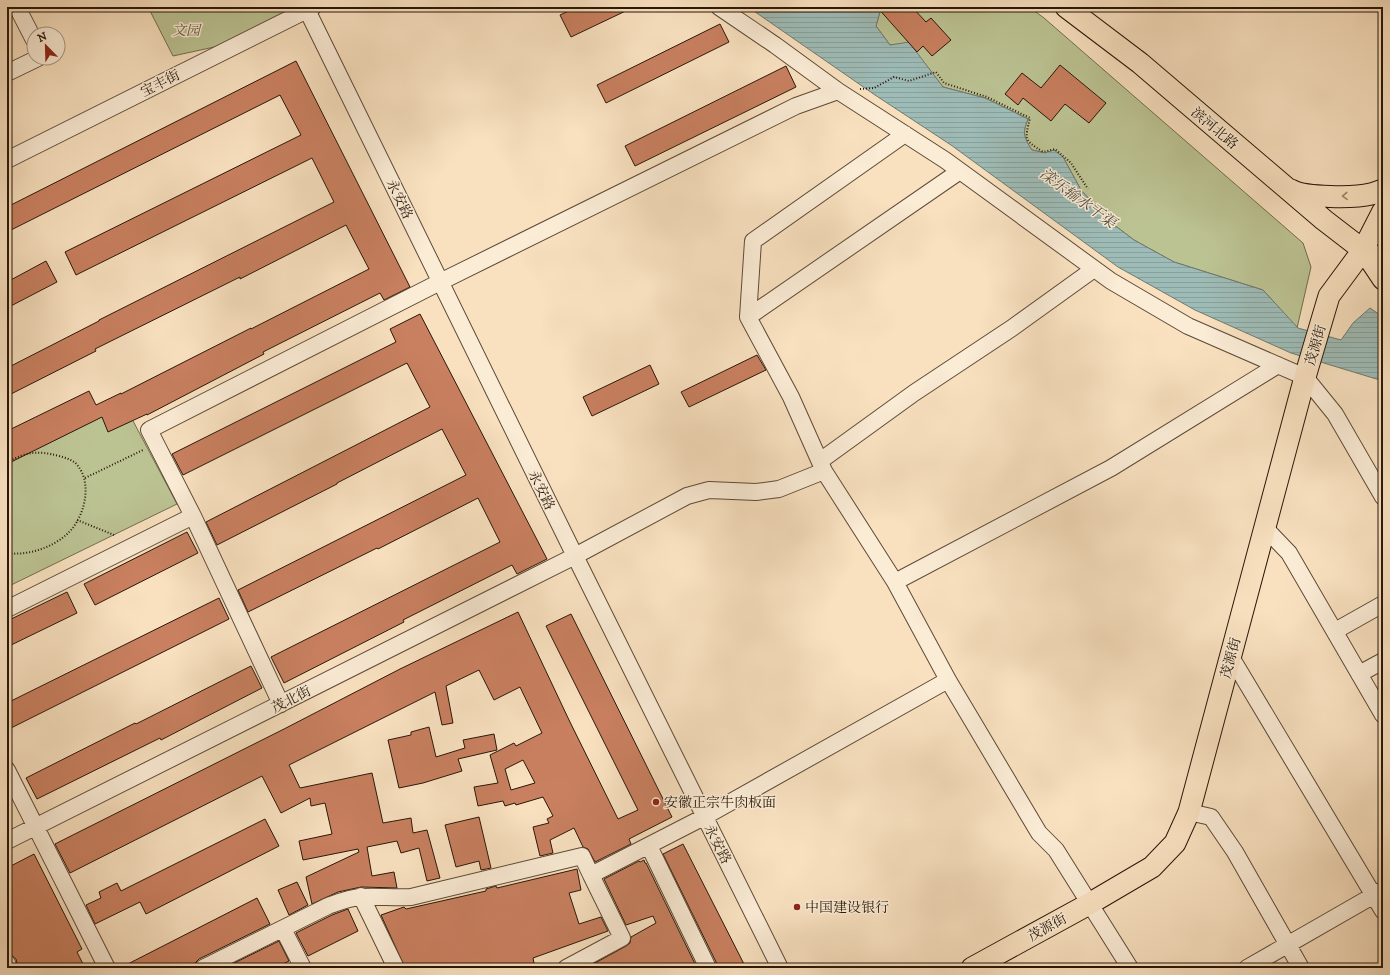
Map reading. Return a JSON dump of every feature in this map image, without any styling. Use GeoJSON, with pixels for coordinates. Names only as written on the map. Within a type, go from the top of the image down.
{"type":"FeatureCollection","features":[{"type":"Feature","properties":{"kind":"main road","name":"滨河北路"},"geometry":{"type":"LineString","coordinates":[[1066,7],[1144,67],[1324,220],[1363,250],[1383,261]]}},
{"type":"Feature","properties":{"kind":"main road"},"geometry":{"type":"LineString","coordinates":[[1285,186],[1298,194],[1330,197],[1370,194],[1383,190]]}},
{"type":"Feature","properties":{"kind":"main road","name":"茂源街"},"geometry":{"type":"LineString","coordinates":[[972,968],[1089,904],[1152,867],[1175,842],[1189,812],[1328,296],[1363,250],[1383,211]]}},
{"type":"Feature","properties":{"kind":"main road","name":"茂源街"},"geometry":{"type":"LineString","coordinates":[[1363,250],[1383,235]]}},
{"type":"Feature","properties":{"kind":"main road","name":"滨河北路"},"geometry":{"type":"LineString","coordinates":[[1363,250],[1383,280]]}},
{"type":"Feature","properties":{"kind":"street"},"geometry":{"type":"LineString","coordinates":[[17,7],[27,26]]}},
{"type":"Feature","properties":{"kind":"street"},"geometry":{"type":"LineString","coordinates":[[719,7],[838,90],[960,171],[1111,282],[1188,326],[1306,377],[1335,414],[1383,497]]}},
{"type":"Feature","properties":{"kind":"street","name":"宝丰街"},"geometry":{"type":"LineString","coordinates":[[7,160],[310,8]]}},
{"type":"Feature","properties":{"kind":"street","name":"永安路"},"geometry":{"type":"LineString","coordinates":[[310,8],[440,282],[780,968]]}},
{"type":"Feature","properties":{"kind":"street"},"geometry":{"type":"LineString","coordinates":[[7,73],[26,64]]}},
{"type":"Feature","properties":{"kind":"street"},"geometry":{"type":"LineString","coordinates":[[281,704],[193,516],[149,430],[440,282],[796,106],[838,90]]}},
{"type":"Feature","properties":{"kind":"street"},"geometry":{"type":"LineString","coordinates":[[906,134],[753,241],[748,317],[792,397],[822,466],[895,582],[948,680],[1039,833],[1056,850],[1130,968]]}},
{"type":"Feature","properties":{"kind":"street"},"geometry":{"type":"LineString","coordinates":[[748,317],[960,171]]}},
{"type":"Feature","properties":{"kind":"street","name":"茂北街"},"geometry":{"type":"LineString","coordinates":[[7,841],[575,556],[688,496],[709,490],[756,492],[779,489],[822,466],[914,393],[1012,328],[1094,269]]}},
{"type":"Feature","properties":{"kind":"street"},"geometry":{"type":"LineString","coordinates":[[895,582],[1111,468],[1278,365]]}},
{"type":"Feature","properties":{"kind":"street"},"geometry":{"type":"LineString","coordinates":[[7,609],[193,516]]}},
{"type":"Feature","properties":{"kind":"street"},"geometry":{"type":"LineString","coordinates":[[1265,528],[1289,553],[1383,714]]}},
{"type":"Feature","properties":{"kind":"street"},"geometry":{"type":"LineString","coordinates":[[1335,631],[1383,604]]}},
{"type":"Feature","properties":{"kind":"street"},"geometry":{"type":"LineString","coordinates":[[1231,657],[1378,893],[1383,911]]}},
{"type":"Feature","properties":{"kind":"street"},"geometry":{"type":"LineString","coordinates":[[1359,674],[1383,661]]}},
{"type":"Feature","properties":{"kind":"street"},"geometry":{"type":"LineString","coordinates":[[591,875],[704,817],[948,680]]}},
{"type":"Feature","properties":{"kind":"street"},"geometry":{"type":"LineString","coordinates":[[7,770],[107,968]]}},
{"type":"Feature","properties":{"kind":"street"},"geometry":{"type":"LineString","coordinates":[[1189,812],[1211,817],[1235,852],[1301,968]]}},
{"type":"Feature","properties":{"kind":"street"},"geometry":{"type":"LineString","coordinates":[[649,846],[708,968]]}},
{"type":"Feature","properties":{"kind":"street"},"geometry":{"type":"LineString","coordinates":[[203,968],[328,906],[345,900],[361,896],[390,898],[411,897],[582,856],[622,938],[566,968]]}},
{"type":"Feature","properties":{"kind":"street"},"geometry":{"type":"LineString","coordinates":[[1247,968],[1378,893]]}},
{"type":"Feature","properties":{"kind":"street"},"geometry":{"type":"LineString","coordinates":[[361,896],[396,968]]}},
{"type":"Feature","properties":{"kind":"street"},"geometry":{"type":"LineString","coordinates":[[283,929],[300,967]]}},
{"type":"Feature","properties":{"kind":"street"},"geometry":{"type":"LineString","coordinates":[[7,963],[9,968]]}},
{"type":"Feature","properties":{"kind":"path"},"geometry":{"type":"LineString","coordinates":[[838,90],[874,88],[894,77],[909,81],[936,72],[944,83],[987,97],[1030,118],[1026,137],[1028,142],[1043,152],[1055,149],[1071,163],[1088,189]]}},
{"type":"Feature","properties":{"kind":"path"},"geometry":{"type":"LineString","coordinates":[[85,478],[147,448]]}},
{"type":"Feature","properties":{"kind":"path"},"geometry":{"type":"LineString","coordinates":[[7,462],[24,454],[37,452],[68,459],[78,465],[85,478],[86,488],[85,503],[78,520],[67,534],[52,544],[29,553],[8,553],[7,558]]}},
{"type":"Feature","properties":{"kind":"path"},"geometry":{"type":"LineString","coordinates":[[78,520],[114,535]]}},
{"type":"Feature","properties":{"kind":"green space","name":"文园"},"geometry":{"type":"Polygon","coordinates":[[[148,7],[297,7],[228,44],[173,56],[148,7]]]}},
{"type":"Feature","properties":{"kind":"green space"},"geometry":{"type":"Polygon","coordinates":[[[879,7],[1029,7],[1044,18],[1303,243],[1311,267],[1297,328],[1263,290],[1174,262],[1134,240],[1109,221],[1081,190],[1063,157],[1032,150],[1024,135],[1028,119],[985,98],[943,87],[909,43],[890,45],[876,26],[881,8],[879,7]]]}},
{"type":"Feature","properties":{"kind":"green space"},"geometry":{"type":"Polygon","coordinates":[[[123,402],[177,504],[7,587],[7,441],[97,414],[123,402]]]}},
{"type":"Feature","properties":{"kind":"water","name":"滦乐输水干渠"},"geometry":{"type":"Polygon","coordinates":[[[748,7],[881,8],[876,26],[890,45],[909,42],[943,87],[985,98],[1028,119],[1025,128],[1025,135],[1032,150],[1045,153],[1054,150],[1063,157],[1081,190],[1109,221],[1134,240],[1174,262],[1263,290],[1298,328],[1341,340],[1353,323],[1370,308],[1383,317],[1383,381],[1291,353],[1195,310],[1118,267],[951,145],[875,95],[748,7]]]}},
{"type":"Feature","properties":{"kind":"building"},"geometry":{"type":"Polygon","coordinates":[[[577,7],[634,7],[571,37],[560,15],[577,7]]]}},
{"type":"Feature","properties":{"kind":"building"},"geometry":{"type":"Polygon","coordinates":[[[877,7],[912,7],[926,22],[931,18],[951,40],[932,56],[923,46],[917,52],[877,7]]]}},
{"type":"Feature","properties":{"kind":"building"},"geometry":{"type":"Polygon","coordinates":[[[720,24],[729,42],[606,103],[597,85],[720,24]]]}},
{"type":"Feature","properties":{"kind":"building"},"geometry":{"type":"Polygon","coordinates":[[[296,61],[410,287],[384,300],[380,293],[263,352],[264,354],[147,415],[108,432],[102,417],[7,464],[7,431],[89,391],[96,405],[121,394],[369,269],[346,225],[240,279],[240,277],[95,349],[96,351],[7,396],[7,368],[334,202],[312,158],[76,275],[65,252],[301,135],[280,95],[7,232],[7,207],[296,61]]]}},
{"type":"Feature","properties":{"kind":"building"},"geometry":{"type":"Polygon","coordinates":[[[1060,65],[1106,103],[1089,123],[1065,104],[1051,121],[1023,98],[1018,105],[1005,94],[1022,73],[1041,88],[1060,65]]]}},
{"type":"Feature","properties":{"kind":"building"},"geometry":{"type":"Polygon","coordinates":[[[786,66],[796,87],[635,166],[625,146],[786,66]]]}},
{"type":"Feature","properties":{"kind":"building"},"geometry":{"type":"Polygon","coordinates":[[[46,261],[57,282],[7,308],[7,282],[46,261]]]}},
{"type":"Feature","properties":{"kind":"building"},"geometry":{"type":"Polygon","coordinates":[[[420,314],[547,559],[517,574],[512,565],[403,620],[404,622],[284,683],[271,657],[500,542],[478,498],[378,549],[377,548],[248,612],[238,590],[466,475],[442,429],[217,545],[206,522],[430,407],[407,363],[183,475],[172,454],[396,342],[390,329],[420,314]]]}},
{"type":"Feature","properties":{"kind":"building"},"geometry":{"type":"Polygon","coordinates":[[[757,355],[766,370],[689,407],[681,392],[757,355]]]}},
{"type":"Feature","properties":{"kind":"building"},"geometry":{"type":"Polygon","coordinates":[[[650,365],[659,384],[592,416],[583,397],[650,365]]]}},
{"type":"Feature","properties":{"kind":"building"},"geometry":{"type":"Polygon","coordinates":[[[187,532],[198,553],[95,605],[84,584],[187,532]]]}},
{"type":"Feature","properties":{"kind":"building"},"geometry":{"type":"Polygon","coordinates":[[[67,592],[77,613],[7,647],[7,621],[67,592]]]}},
{"type":"Feature","properties":{"kind":"building"},"geometry":{"type":"Polygon","coordinates":[[[219,598],[229,619],[7,730],[7,703],[219,598]]]}},
{"type":"Feature","properties":{"kind":"building"},"geometry":{"type":"Polygon","coordinates":[[[518,612],[618,819],[638,810],[546,626],[571,614],[672,817],[629,839],[631,844],[595,862],[588,849],[583,847],[574,828],[550,840],[553,853],[540,856],[533,827],[549,823],[547,819],[553,816],[543,797],[516,805],[515,803],[505,806],[503,801],[478,806],[474,787],[498,783],[490,755],[514,743],[516,746],[542,733],[520,687],[494,700],[479,670],[446,686],[453,723],[442,725],[435,692],[289,765],[300,788],[372,773],[383,823],[411,818],[413,833],[427,830],[440,878],[427,881],[419,848],[401,853],[397,841],[367,847],[372,876],[394,872],[397,888],[361,887],[338,892],[312,904],[306,877],[359,852],[358,849],[303,860],[299,841],[332,834],[325,803],[311,806],[310,798],[281,813],[262,776],[70,873],[55,844],[400,669],[518,612]],[[523,760],[505,769],[511,790],[535,783],[523,760]]]}},
{"type":"Feature","properties":{"kind":"building"},"geometry":{"type":"Polygon","coordinates":[[[251,666],[262,688],[161,740],[160,738],[37,799],[26,778],[251,666]]]}},
{"type":"Feature","properties":{"kind":"building"},"geometry":{"type":"Polygon","coordinates":[[[429,727],[436,757],[465,748],[463,740],[494,734],[497,750],[458,759],[462,771],[423,783],[399,788],[388,740],[411,735],[411,732],[429,727]]]}},
{"type":"Feature","properties":{"kind":"building"},"geometry":{"type":"Polygon","coordinates":[[[479,817],[491,868],[481,870],[479,861],[456,867],[445,825],[479,817]]]}},
{"type":"Feature","properties":{"kind":"building"},"geometry":{"type":"Polygon","coordinates":[[[265,819],[279,846],[146,914],[140,902],[95,924],[86,905],[101,898],[99,892],[117,883],[121,891],[265,819]]]}},
{"type":"Feature","properties":{"kind":"building"},"geometry":{"type":"Polygon","coordinates":[[[683,844],[746,968],[717,968],[717,964],[663,854],[683,844]]]}},
{"type":"Feature","properties":{"kind":"building"},"geometry":{"type":"Polygon","coordinates":[[[34,854],[82,949],[77,952],[85,968],[18,968],[16,959],[11,955],[7,947],[7,868],[34,854]]]}},
{"type":"Feature","properties":{"kind":"building"},"geometry":{"type":"Polygon","coordinates":[[[644,860],[697,968],[586,968],[626,946],[630,943],[631,937],[656,923],[653,916],[626,925],[604,879],[639,861],[644,860]]]}},
{"type":"Feature","properties":{"kind":"building"},"geometry":{"type":"Polygon","coordinates":[[[577,869],[581,890],[569,893],[579,924],[601,917],[608,931],[533,958],[534,963],[516,968],[405,968],[381,915],[404,907],[406,909],[486,891],[486,889],[496,886],[497,888],[577,869]]]}},
{"type":"Feature","properties":{"kind":"building"},"geometry":{"type":"Polygon","coordinates":[[[297,882],[308,905],[289,915],[278,890],[297,882]]]}},
{"type":"Feature","properties":{"kind":"building"},"geometry":{"type":"Polygon","coordinates":[[[257,898],[270,924],[199,959],[195,963],[194,968],[120,968],[257,898]]]}},
{"type":"Feature","properties":{"kind":"building"},"geometry":{"type":"Polygon","coordinates":[[[348,909],[358,931],[308,956],[296,933],[332,915],[348,909]]]}},
{"type":"Feature","properties":{"kind":"building"},"geometry":{"type":"Polygon","coordinates":[[[279,941],[289,961],[275,968],[224,968],[279,941]]]}},
{"type":"Feature","properties":{"kind":"place","name":"安徽正宗牛肉板面"},"geometry":{"type":"Point","coordinates":[656,802]}},
{"type":"Feature","properties":{"kind":"place","name":"中国建设银行"},"geometry":{"type":"Point","coordinates":[797,907]}}]}
